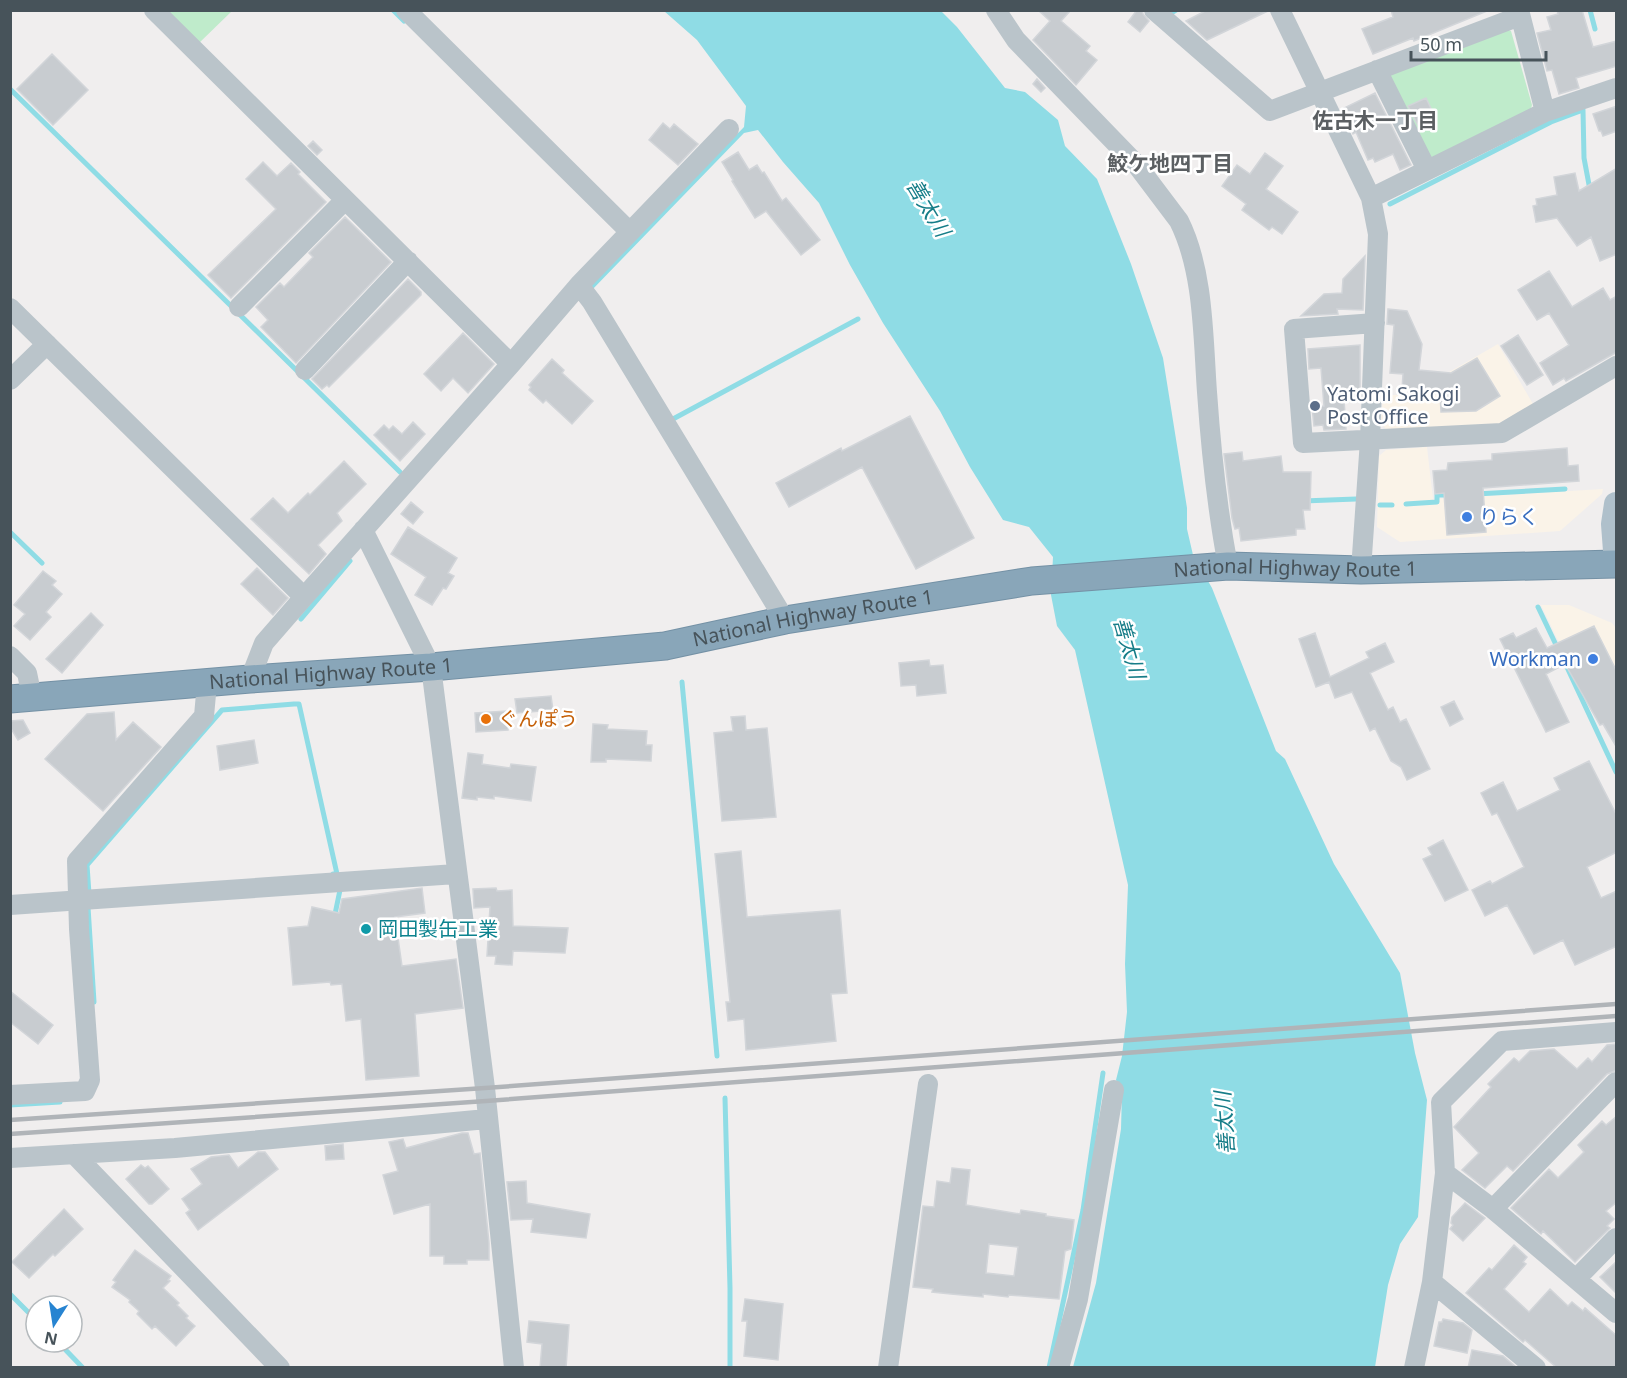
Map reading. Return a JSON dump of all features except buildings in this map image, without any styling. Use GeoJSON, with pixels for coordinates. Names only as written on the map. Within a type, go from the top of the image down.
{"type":"FeatureCollection","features":[{"type":"Feature","properties":{"kind":"highway","name":"National Highway Route 1"},"geometry":{"type":"LineString","coordinates":[[21,698],[207,682],[431,667],[665,646],[785,620],[1032,581],[1228,566],[1361,570],[1617,564]]}},
{"type":"Feature","properties":{"kind":"main road"},"geometry":{"type":"LineString","coordinates":[[1617,504],[1613,524],[1617,564]]}},
{"type":"Feature","properties":{"kind":"street"},"geometry":{"type":"LineString","coordinates":[[154,10],[512,364]]}},
{"type":"Feature","properties":{"kind":"street"},"geometry":{"type":"LineString","coordinates":[[406,10],[630,232]]}},
{"type":"Feature","properties":{"kind":"street"},"geometry":{"type":"LineString","coordinates":[[996,10],[1016,40],[1136,164],[1184,231],[1199,288],[1211,442],[1228,566]]}},
{"type":"Feature","properties":{"kind":"street"},"geometry":{"type":"LineString","coordinates":[[1154,10],[1270,111],[1520,13],[1545,112]]}},
{"type":"Feature","properties":{"kind":"street"},"geometry":{"type":"LineString","coordinates":[[1280,10],[1371,198],[1378,234],[1370,440],[1361,570]]}},
{"type":"Feature","properties":{"kind":"street"},"geometry":{"type":"LineString","coordinates":[[1377,70],[1427,170]]}},
{"type":"Feature","properties":{"kind":"street"},"geometry":{"type":"LineString","coordinates":[[1371,198],[1545,112],[1617,88]]}},
{"type":"Feature","properties":{"kind":"street"},"geometry":{"type":"LineString","coordinates":[[250,679],[264,644],[303,597],[512,364],[579,285],[729,129]]}},
{"type":"Feature","properties":{"kind":"street"},"geometry":{"type":"LineString","coordinates":[[239,307],[345,200]]}},
{"type":"Feature","properties":{"kind":"street"},"geometry":{"type":"LineString","coordinates":[[305,370],[408,261]]}},
{"type":"Feature","properties":{"kind":"street"},"geometry":{"type":"LineString","coordinates":[[579,285],[592,302],[785,620]]}},
{"type":"Feature","properties":{"kind":"street"},"geometry":{"type":"LineString","coordinates":[[10,308],[303,597]]}},
{"type":"Feature","properties":{"kind":"street"},"geometry":{"type":"LineString","coordinates":[[1375,323],[1294,329],[1304,443],[1502,433],[1617,366]]}},
{"type":"Feature","properties":{"kind":"street"},"geometry":{"type":"LineString","coordinates":[[10,380],[47,344]]}},
{"type":"Feature","properties":{"kind":"street"},"geometry":{"type":"LineString","coordinates":[[363,530],[431,667],[487,1119],[514,1368]]}},
{"type":"Feature","properties":{"kind":"street"},"geometry":{"type":"LineString","coordinates":[[10,656],[27,673],[21,698]]}},
{"type":"Feature","properties":{"kind":"street"},"geometry":{"type":"LineString","coordinates":[[10,1095],[85,1091],[90,1080],[77,861],[204,716],[207,682]]}},
{"type":"Feature","properties":{"kind":"street"},"geometry":{"type":"LineString","coordinates":[[10,905],[456,874]]}},
{"type":"Feature","properties":{"kind":"street"},"geometry":{"type":"LineString","coordinates":[[1414,1368],[1432,1282],[1445,1173],[1442,1102],[1502,1041],[1617,1032]]}},
{"type":"Feature","properties":{"kind":"street"},"geometry":{"type":"LineString","coordinates":[[1493,1209],[1617,1082]]}},
{"type":"Feature","properties":{"kind":"street"},"geometry":{"type":"LineString","coordinates":[[888,1368],[928,1084]]}},
{"type":"Feature","properties":{"kind":"street"},"geometry":{"type":"LineString","coordinates":[[1059,1368],[1078,1299],[1114,1090]]}},
{"type":"Feature","properties":{"kind":"street"},"geometry":{"type":"LineString","coordinates":[[10,1158],[175,1148],[487,1119]]}},
{"type":"Feature","properties":{"kind":"street"},"geometry":{"type":"LineString","coordinates":[[74,1154],[280,1368]]}},
{"type":"Feature","properties":{"kind":"street"},"geometry":{"type":"LineString","coordinates":[[1445,1173],[1493,1209],[1617,1313]]}},
{"type":"Feature","properties":{"kind":"street"},"geometry":{"type":"LineString","coordinates":[[1576,1279],[1617,1238]]}},
{"type":"Feature","properties":{"kind":"street"},"geometry":{"type":"LineString","coordinates":[[1432,1282],[1517,1360],[1536,1368]]}},
{"type":"Feature","properties":{"kind":"shaded area"},"geometry":{"type":"Polygon","coordinates":[[[1498,344],[1533,404],[1498,424],[1387,431],[1381,422],[1383,395],[1437,395],[1444,375],[1498,344]]]}},
{"type":"Feature","properties":{"kind":"shaded area"},"geometry":{"type":"Polygon","coordinates":[[[1427,447],[1433,499],[1603,489],[1602,494],[1560,531],[1400,542],[1377,527],[1379,456],[1386,450],[1427,447]]]}},
{"type":"Feature","properties":{"kind":"shaded area"},"geometry":{"type":"Polygon","coordinates":[[[1541,605],[1569,605],[1612,623],[1616,628],[1616,682],[1586,699],[1541,605]]]}},
{"type":"Feature","properties":{"kind":"green space"},"geometry":{"type":"Polygon","coordinates":[[[162,11],[232,11],[197,45],[162,11]]]}},
{"type":"Feature","properties":{"kind":"green space"},"geometry":{"type":"Polygon","coordinates":[[[1504,28],[1511,31],[1532,105],[1530,112],[1430,162],[1386,76],[1504,28]]]}},
{"type":"Feature","properties":{"kind":"water","name":"善太川"},"geometry":{"type":"Polygon","coordinates":[[[664,11],[941,11],[957,27],[1005,88],[1025,92],[1058,120],[1065,146],[1097,179],[1131,264],[1163,358],[1187,508],[1187,529],[1193,555],[1212,588],[1276,751],[1285,759],[1334,864],[1400,973],[1415,1053],[1427,1100],[1418,1217],[1400,1244],[1388,1285],[1375,1367],[1073,1367],[1096,1283],[1121,1129],[1122,1092],[1116,1080],[1122,1056],[1127,1012],[1125,964],[1128,885],[1075,650],[1057,626],[1051,595],[1053,557],[1029,527],[1003,520],[970,467],[940,411],[883,323],[850,265],[819,203],[758,130],[744,133],[591,291],[589,286],[744,127],[746,106],[697,40],[664,11]]]}},
{"type":"Feature","properties":{"kind":"waterway"},"geometry":{"type":"LineString","coordinates":[[393,10],[404,21]]}},
{"type":"Feature","properties":{"kind":"waterway"},"geometry":{"type":"LineString","coordinates":[[1171,13],[1176,10]]}},
{"type":"Feature","properties":{"kind":"waterway"},"geometry":{"type":"LineString","coordinates":[[1590,10],[1595,29]]}},
{"type":"Feature","properties":{"kind":"waterway"},"geometry":{"type":"LineString","coordinates":[[10,89],[400,472]]}},
{"type":"Feature","properties":{"kind":"waterway"},"geometry":{"type":"LineString","coordinates":[[1390,204],[1551,122],[1583,110],[1584,158],[1590,190]]}},
{"type":"Feature","properties":{"kind":"waterway"},"geometry":{"type":"LineString","coordinates":[[673,419],[858,319]]}},
{"type":"Feature","properties":{"kind":"waterway"},"geometry":{"type":"LineString","coordinates":[[1476,494],[1565,489]]}},
{"type":"Feature","properties":{"kind":"waterway"},"geometry":{"type":"LineString","coordinates":[[1406,504],[1437,502],[1437,495],[1449,495]]}},
{"type":"Feature","properties":{"kind":"waterway"},"geometry":{"type":"LineString","coordinates":[[1303,501],[1356,499]]}},
{"type":"Feature","properties":{"kind":"waterway"},"geometry":{"type":"LineString","coordinates":[[1380,505],[1392,505]]}},
{"type":"Feature","properties":{"kind":"waterway"},"geometry":{"type":"LineString","coordinates":[[10,532],[42,563]]}},
{"type":"Feature","properties":{"kind":"waterway"},"geometry":{"type":"LineString","coordinates":[[301,619],[350,561]]}},
{"type":"Feature","properties":{"kind":"waterway"},"geometry":{"type":"LineString","coordinates":[[1538,607],[1558,649]]}},
{"type":"Feature","properties":{"kind":"waterway"},"geometry":{"type":"LineString","coordinates":[[1565,663],[1616,772]]}},
{"type":"Feature","properties":{"kind":"waterway"},"geometry":{"type":"LineString","coordinates":[[682,682],[717,1056]]}},
{"type":"Feature","properties":{"kind":"waterway"},"geometry":{"type":"LineString","coordinates":[[89,894],[87,865],[222,710],[294,704],[299,704],[337,874],[333,874]]}},
{"type":"Feature","properties":{"kind":"waterway"},"geometry":{"type":"LineString","coordinates":[[334,919],[340,890]]}},
{"type":"Feature","properties":{"kind":"waterway"},"geometry":{"type":"LineString","coordinates":[[88,907],[94,1002]]}},
{"type":"Feature","properties":{"kind":"waterway"},"geometry":{"type":"LineString","coordinates":[[1049,1368],[1083,1210],[1103,1073]]}},
{"type":"Feature","properties":{"kind":"waterway"},"geometry":{"type":"LineString","coordinates":[[725,1098],[730,1368]]}},
{"type":"Feature","properties":{"kind":"waterway"},"geometry":{"type":"LineString","coordinates":[[10,1105],[60,1102]]}},
{"type":"Feature","properties":{"kind":"waterway"},"geometry":{"type":"LineString","coordinates":[[10,1294],[24,1308]]}},
{"type":"Feature","properties":{"kind":"waterway"},"geometry":{"type":"LineString","coordinates":[[70,1354],[83,1368]]}},
{"type":"Feature","properties":{"kind":"railway"},"geometry":{"type":"LineString","coordinates":[[10,1120],[485,1088],[1616,1004]]}},
{"type":"Feature","properties":{"kind":"railway"},"geometry":{"type":"LineString","coordinates":[[10,1134],[486,1101],[1616,1016]]}},
{"type":"Feature","properties":{"kind":"place","name":"Yatomi Sakogi Post Office"},"geometry":{"type":"Point","coordinates":[1315,406]}},
{"type":"Feature","properties":{"kind":"place","name":"りらく"},"geometry":{"type":"Point","coordinates":[1467,517]}},
{"type":"Feature","properties":{"kind":"place","name":"Workman"},"geometry":{"type":"Point","coordinates":[1593,659]}},
{"type":"Feature","properties":{"kind":"place","name":"ぐんぽう"},"geometry":{"type":"Point","coordinates":[486,719]}},
{"type":"Feature","properties":{"kind":"place","name":"岡田製缶工業"},"geometry":{"type":"Point","coordinates":[366,929]}},
{"type":"Feature","properties":{"kind":"district","name":"佐古木一丁目"},"geometry":{"type":"Point","coordinates":[1375,121]}},
{"type":"Feature","properties":{"kind":"district","name":"鮫ケ地四丁目"},"geometry":{"type":"Point","coordinates":[1170,164]}}]}
